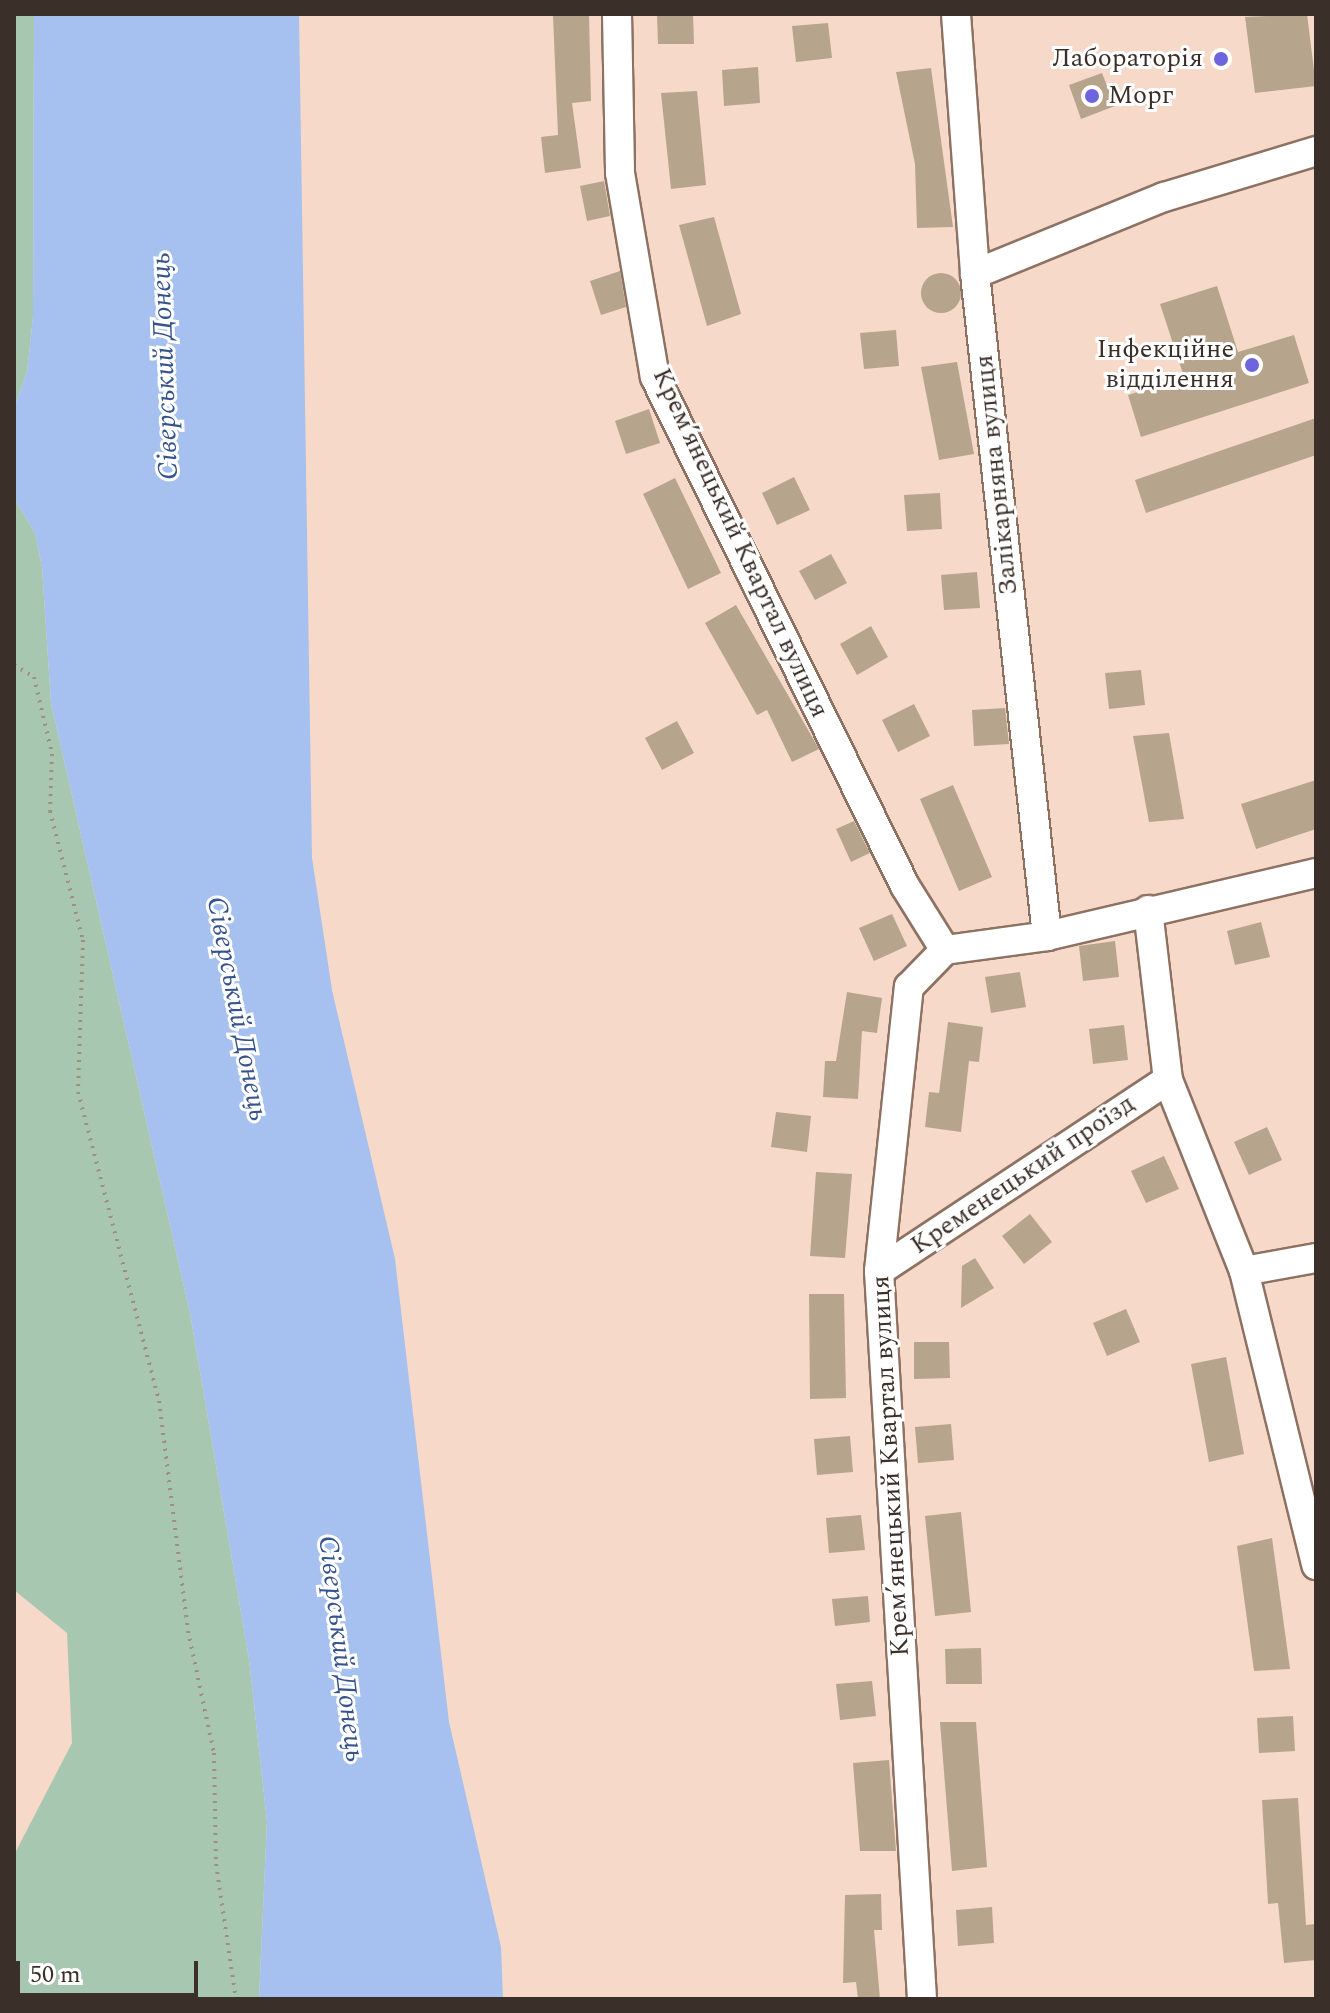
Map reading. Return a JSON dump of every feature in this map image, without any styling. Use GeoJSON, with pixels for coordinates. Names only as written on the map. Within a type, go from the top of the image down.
{"type":"FeatureCollection","features":[{"type":"Feature","properties":{"kind":"street","name":"Крем’янецький Квартал вулиця"},"geometry":{"type":"LineString","coordinates":[[617,14],[620,173],[655,377],[905,886],[945,950],[909,987],[879,1271],[922,1999]]}},
{"type":"Feature","properties":{"kind":"street","name":"Залікарняна вулиця"},"geometry":{"type":"LineString","coordinates":[[956,14],[975,274],[1047,936]]}},
{"type":"Feature","properties":{"kind":"street"},"geometry":{"type":"LineString","coordinates":[[975,274],[1164,197],[1316,151]]}},
{"type":"Feature","properties":{"kind":"street"},"geometry":{"type":"LineString","coordinates":[[945,950],[1047,936],[1316,873]]}},
{"type":"Feature","properties":{"kind":"street"},"geometry":{"type":"LineString","coordinates":[[1148,910],[1168,1080],[1244,1271],[1316,1565]]}},
{"type":"Feature","properties":{"kind":"street","name":"Кременецький проїзд"},"geometry":{"type":"LineString","coordinates":[[879,1271],[1168,1080]]}},
{"type":"Feature","properties":{"kind":"street"},"geometry":{"type":"LineString","coordinates":[[1244,1271],[1316,1258]]}},
{"type":"Feature","properties":{"kind":"path"},"geometry":{"type":"LineString","coordinates":[[14,118],[14,171]]}},
{"type":"Feature","properties":{"kind":"path"},"geometry":{"type":"LineString","coordinates":[[14,665],[34,677],[52,754],[50,811],[83,940],[78,1092],[159,1401],[188,1631],[214,1753],[216,1864],[236,1999]]}},
{"type":"Feature","properties":{"kind":"green space"},"geometry":{"type":"Polygon","coordinates":[[[14,14],[34,14],[33,317],[27,372],[14,408],[14,14]]]}},
{"type":"Feature","properties":{"kind":"green space"},"geometry":{"type":"Polygon","coordinates":[[[14,498],[35,533],[42,567],[51,703],[190,1313],[249,1659],[267,1821],[259,1999],[14,1999],[14,1855],[72,1743],[67,1633],[14,1590],[14,498]]]}},
{"type":"Feature","properties":{"kind":"water","name":"Сіверський Донець"},"geometry":{"type":"Polygon","coordinates":[[[34,14],[299,14],[312,858],[332,990],[395,1259],[449,1722],[501,1947],[503,1999],[259,1999],[267,1821],[249,1659],[190,1313],[51,703],[42,567],[35,533],[14,498],[14,408],[27,372],[33,317],[34,14]]]}},
{"type":"Feature","properties":{"kind":"building"},"geometry":{"type":"Polygon","coordinates":[[[589,14],[591,101],[572,103],[581,168],[545,173],[541,137],[558,135],[553,16],[589,14]]]}},
{"type":"Feature","properties":{"kind":"building"},"geometry":{"type":"Polygon","coordinates":[[[657,14],[693,14],[694,44],[658,44],[657,14]]]}},
{"type":"Feature","properties":{"kind":"building"},"geometry":{"type":"Polygon","coordinates":[[[1307,14],[1316,86],[1255,93],[1245,17],[1307,14]]]}},
{"type":"Feature","properties":{"kind":"building"},"geometry":{"type":"Polygon","coordinates":[[[828,23],[832,58],[796,62],[792,26],[828,23]]]}},
{"type":"Feature","properties":{"kind":"building"},"geometry":{"type":"Polygon","coordinates":[[[758,67],[760,103],[724,106],[722,70],[758,67]]]}},
{"type":"Feature","properties":{"kind":"building"},"geometry":{"type":"Polygon","coordinates":[[[931,68],[953,227],[917,228],[915,164],[896,72],[931,68]]]}},
{"type":"Feature","properties":{"kind":"building","name":"Морг"},"geometry":{"type":"Polygon","coordinates":[[[1102,73],[1115,106],[1081,119],[1069,85],[1102,73]]]}},
{"type":"Feature","properties":{"kind":"building"},"geometry":{"type":"Polygon","coordinates":[[[697,91],[706,185],[671,189],[661,93],[697,91]]]}},
{"type":"Feature","properties":{"kind":"building"},"geometry":{"type":"Polygon","coordinates":[[[604,181],[610,216],[587,221],[580,186],[604,181]]]}},
{"type":"Feature","properties":{"kind":"building"},"geometry":{"type":"Polygon","coordinates":[[[714,217],[741,314],[707,326],[679,225],[714,217]]]}},
{"type":"Feature","properties":{"kind":"building"},"geometry":{"type":"Polygon","coordinates":[[[620,271],[626,307],[601,315],[590,281],[620,271]]]}},
{"type":"Feature","properties":{"kind":"building"},"geometry":{"type":"Polygon","coordinates":[[[941,273],[955,279],[961,293],[955,307],[941,313],[927,307],[921,293],[927,279],[941,273]]]}},
{"type":"Feature","properties":{"kind":"building","name":"Інфекційне відділення"},"geometry":{"type":"Polygon","coordinates":[[[1217,286],[1238,352],[1294,335],[1309,383],[1141,437],[1128,395],[1184,377],[1160,304],[1217,286]]]}},
{"type":"Feature","properties":{"kind":"building"},"geometry":{"type":"Polygon","coordinates":[[[896,330],[899,366],[864,369],[860,333],[896,330]]]}},
{"type":"Feature","properties":{"kind":"building"},"geometry":{"type":"Polygon","coordinates":[[[957,362],[974,454],[939,460],[921,367],[957,362]]]}},
{"type":"Feature","properties":{"kind":"building"},"geometry":{"type":"Polygon","coordinates":[[[649,409],[660,443],[626,454],[615,421],[649,409]]]}},
{"type":"Feature","properties":{"kind":"building"},"geometry":{"type":"Polygon","coordinates":[[[1316,418],[1316,455],[1146,513],[1135,480],[1316,418]]]}},
{"type":"Feature","properties":{"kind":"building"},"geometry":{"type":"Polygon","coordinates":[[[794,477],[810,510],[777,525],[762,493],[794,477]]]}},
{"type":"Feature","properties":{"kind":"building"},"geometry":{"type":"Polygon","coordinates":[[[675,478],[721,573],[688,589],[643,494],[675,478]]]}},
{"type":"Feature","properties":{"kind":"building"},"geometry":{"type":"Polygon","coordinates":[[[940,493],[942,529],[907,531],[904,495],[940,493]]]}},
{"type":"Feature","properties":{"kind":"building"},"geometry":{"type":"Polygon","coordinates":[[[831,554],[847,583],[815,600],[799,571],[831,554]]]}},
{"type":"Feature","properties":{"kind":"building"},"geometry":{"type":"Polygon","coordinates":[[[977,572],[980,608],[944,610],[941,575],[977,572]]]}},
{"type":"Feature","properties":{"kind":"building"},"geometry":{"type":"Polygon","coordinates":[[[736,605],[819,749],[792,762],[767,710],[757,715],[705,623],[736,605]]]}},
{"type":"Feature","properties":{"kind":"building"},"geometry":{"type":"Polygon","coordinates":[[[871,626],[888,657],[857,675],[840,644],[871,626]]]}},
{"type":"Feature","properties":{"kind":"building"},"geometry":{"type":"Polygon","coordinates":[[[1141,670],[1145,705],[1109,709],[1105,673],[1141,670]]]}},
{"type":"Feature","properties":{"kind":"building"},"geometry":{"type":"Polygon","coordinates":[[[914,704],[930,736],[898,752],[882,720],[914,704]]]}},
{"type":"Feature","properties":{"kind":"building"},"geometry":{"type":"Polygon","coordinates":[[[1005,708],[1009,744],[974,746],[972,710],[1005,708]]]}},
{"type":"Feature","properties":{"kind":"building"},"geometry":{"type":"Polygon","coordinates":[[[677,721],[694,753],[662,770],[645,738],[677,721]]]}},
{"type":"Feature","properties":{"kind":"building"},"geometry":{"type":"Polygon","coordinates":[[[1169,733],[1184,819],[1149,822],[1133,736],[1169,733]]]}},
{"type":"Feature","properties":{"kind":"building"},"geometry":{"type":"Polygon","coordinates":[[[1316,780],[1316,829],[1256,849],[1241,804],[1316,780]]]}},
{"type":"Feature","properties":{"kind":"building"},"geometry":{"type":"Polygon","coordinates":[[[953,785],[992,877],[959,891],[920,799],[953,785]]]}},
{"type":"Feature","properties":{"kind":"building"},"geometry":{"type":"Polygon","coordinates":[[[854,821],[870,853],[851,862],[836,829],[854,821]]]}},
{"type":"Feature","properties":{"kind":"building"},"geometry":{"type":"Polygon","coordinates":[[[892,914],[907,946],[874,961],[859,928],[892,914]]]}},
{"type":"Feature","properties":{"kind":"building"},"geometry":{"type":"Polygon","coordinates":[[[1261,922],[1270,957],[1235,965],[1227,931],[1261,922]]]}},
{"type":"Feature","properties":{"kind":"building"},"geometry":{"type":"Polygon","coordinates":[[[1115,941],[1119,977],[1083,981],[1079,946],[1115,941]]]}},
{"type":"Feature","properties":{"kind":"building"},"geometry":{"type":"Polygon","coordinates":[[[1020,972],[1026,1007],[991,1013],[985,977],[1020,972]]]}},
{"type":"Feature","properties":{"kind":"building"},"geometry":{"type":"Polygon","coordinates":[[[847,992],[882,998],[877,1033],[862,1031],[858,1099],[823,1097],[825,1061],[836,1061],[847,992]]]}},
{"type":"Feature","properties":{"kind":"building"},"geometry":{"type":"Polygon","coordinates":[[[948,1022],[983,1027],[979,1062],[969,1061],[961,1132],[925,1127],[929,1092],[939,1093],[948,1022]]]}},
{"type":"Feature","properties":{"kind":"building"},"geometry":{"type":"Polygon","coordinates":[[[1124,1025],[1128,1060],[1093,1064],[1089,1029],[1124,1025]]]}},
{"type":"Feature","properties":{"kind":"building"},"geometry":{"type":"Polygon","coordinates":[[[776,1112],[811,1116],[807,1152],[771,1147],[776,1112]]]}},
{"type":"Feature","properties":{"kind":"building"},"geometry":{"type":"Polygon","coordinates":[[[1267,1127],[1282,1160],[1249,1175],[1234,1142],[1267,1127]]]}},
{"type":"Feature","properties":{"kind":"building"},"geometry":{"type":"Polygon","coordinates":[[[1164,1156],[1179,1189],[1146,1203],[1131,1171],[1164,1156]]]}},
{"type":"Feature","properties":{"kind":"building"},"geometry":{"type":"Polygon","coordinates":[[[816,1172],[852,1174],[845,1258],[810,1256],[816,1172]]]}},
{"type":"Feature","properties":{"kind":"building"},"geometry":{"type":"Polygon","coordinates":[[[1030,1214],[1052,1242],[1024,1264],[1002,1236],[1030,1214]]]}},
{"type":"Feature","properties":{"kind":"building"},"geometry":{"type":"Polygon","coordinates":[[[975,1258],[994,1288],[961,1308],[962,1266],[975,1258]]]}},
{"type":"Feature","properties":{"kind":"building"},"geometry":{"type":"Polygon","coordinates":[[[809,1294],[844,1294],[846,1398],[810,1399],[809,1294]]]}},
{"type":"Feature","properties":{"kind":"building"},"geometry":{"type":"Polygon","coordinates":[[[1126,1309],[1140,1342],[1107,1356],[1093,1323],[1126,1309]]]}},
{"type":"Feature","properties":{"kind":"building"},"geometry":{"type":"Polygon","coordinates":[[[914,1342],[949,1342],[950,1378],[914,1379],[914,1342]]]}},
{"type":"Feature","properties":{"kind":"building"},"geometry":{"type":"Polygon","coordinates":[[[1226,1357],[1244,1454],[1209,1462],[1191,1364],[1226,1357]]]}},
{"type":"Feature","properties":{"kind":"building"},"geometry":{"type":"Polygon","coordinates":[[[951,1424],[954,1460],[918,1463],[915,1427],[951,1424]]]}},
{"type":"Feature","properties":{"kind":"building"},"geometry":{"type":"Polygon","coordinates":[[[850,1436],[853,1472],[817,1475],[814,1439],[850,1436]]]}},
{"type":"Feature","properties":{"kind":"building"},"geometry":{"type":"Polygon","coordinates":[[[961,1512],[971,1612],[935,1616],[925,1516],[961,1512]]]}},
{"type":"Feature","properties":{"kind":"building"},"geometry":{"type":"Polygon","coordinates":[[[861,1515],[865,1550],[829,1553],[826,1518],[861,1515]]]}},
{"type":"Feature","properties":{"kind":"building"},"geometry":{"type":"Polygon","coordinates":[[[1272,1538],[1290,1669],[1254,1671],[1237,1546],[1272,1538]]]}},
{"type":"Feature","properties":{"kind":"building"},"geometry":{"type":"Polygon","coordinates":[[[868,1596],[870,1622],[835,1626],[832,1599],[868,1596]]]}},
{"type":"Feature","properties":{"kind":"building"},"geometry":{"type":"Polygon","coordinates":[[[981,1648],[982,1684],[946,1684],[945,1649],[981,1648]]]}},
{"type":"Feature","properties":{"kind":"building"},"geometry":{"type":"Polygon","coordinates":[[[872,1681],[876,1716],[840,1720],[836,1684],[872,1681]]]}},
{"type":"Feature","properties":{"kind":"building"},"geometry":{"type":"Polygon","coordinates":[[[1293,1716],[1295,1751],[1259,1753],[1257,1718],[1293,1716]]]}},
{"type":"Feature","properties":{"kind":"building"},"geometry":{"type":"Polygon","coordinates":[[[940,1722],[976,1722],[987,1867],[952,1871],[940,1722]]]}},
{"type":"Feature","properties":{"kind":"building"},"geometry":{"type":"Polygon","coordinates":[[[889,1760],[896,1851],[860,1851],[853,1763],[889,1760]]]}},
{"type":"Feature","properties":{"kind":"building"},"geometry":{"type":"Polygon","coordinates":[[[1298,1798],[1306,1925],[1316,1924],[1316,1960],[1284,1963],[1278,1903],[1268,1904],[1262,1800],[1298,1798]]]}},
{"type":"Feature","properties":{"kind":"building"},"geometry":{"type":"Polygon","coordinates":[[[881,1894],[882,1930],[874,1930],[880,1999],[858,1999],[856,1982],[843,1983],[845,1895],[881,1894]]]}},
{"type":"Feature","properties":{"kind":"building"},"geometry":{"type":"Polygon","coordinates":[[[992,1907],[994,1943],[958,1946],[956,1910],[992,1907]]]}},
{"type":"Feature","properties":{"kind":"place","name":"Лабораторія"},"geometry":{"type":"Point","coordinates":[1221,59]}},
{"type":"Feature","properties":{"kind":"place","name":"Морг"},"geometry":{"type":"Point","coordinates":[1092,96]}},
{"type":"Feature","properties":{"kind":"place","name":"Інфекційне відділення"},"geometry":{"type":"Point","coordinates":[1252,365]}}]}
